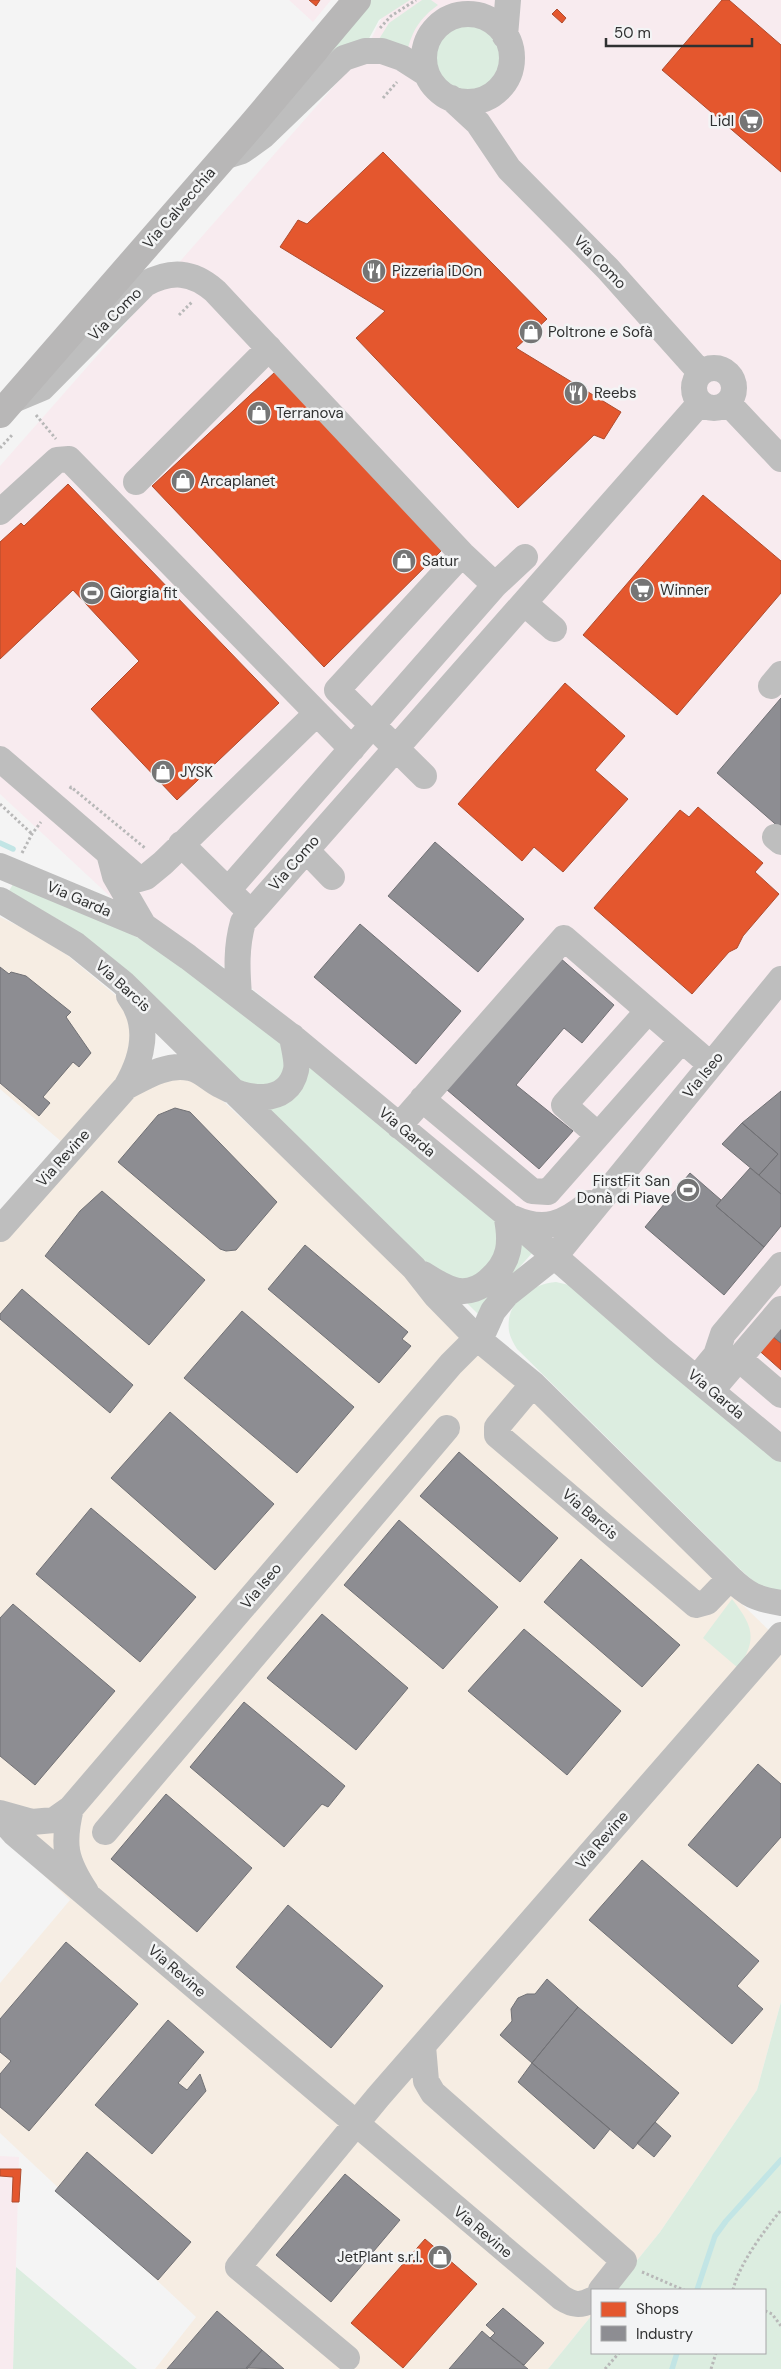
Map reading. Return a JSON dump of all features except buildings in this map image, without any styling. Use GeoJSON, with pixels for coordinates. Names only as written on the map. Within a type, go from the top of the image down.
{"type":"FeatureCollection","features":[{"type":"Feature","properties":{"kind":"main road","name":"Via Calvecchia"},"geometry":{"type":"LineString","coordinates":[[15,409],[357,0]]}},
{"type":"Feature","properties":{"kind":"street"},"geometry":{"type":"LineString","coordinates":[[441,0],[473,10],[489,19],[506,36]]}},
{"type":"Feature","properties":{"kind":"street","name":"Via Como"},"geometry":{"type":"LineString","coordinates":[[498,153],[494,121],[501,86],[508,76],[511,63],[511,50],[506,36],[508,0]]}},
{"type":"Feature","properties":{"kind":"street"},"geometry":{"type":"LineString","coordinates":[[427,74],[424,57],[425,45],[430,35],[443,22],[473,10]]}},
{"type":"Feature","properties":{"kind":"street","name":"Via Como"},"geometry":{"type":"LineString","coordinates":[[223,158],[242,151],[263,136],[344,58],[372,50],[382,51],[402,58],[427,74],[437,89],[451,98],[478,123],[509,169],[608,269],[700,372]]}},
{"type":"Feature","properties":{"kind":"street"},"geometry":{"type":"LineString","coordinates":[[451,98],[476,101],[492,94],[501,86]]}},
{"type":"Feature","properties":{"kind":"street","name":"Via Como"},"geometry":{"type":"LineString","coordinates":[[15,409],[42,388],[145,284],[160,276],[180,274],[207,284],[462,554],[495,585]]}},
{"type":"Feature","properties":{"kind":"street"},"geometry":{"type":"LineString","coordinates":[[136,482],[269,348]]}},
{"type":"Feature","properties":{"kind":"street"},"geometry":{"type":"LineString","coordinates":[[716,367],[728,373],[734,387],[732,397],[728,403],[717,408],[711,408],[700,403],[694,394],[693,387],[700,372],[707,368],[716,367]]}},
{"type":"Feature","properties":{"kind":"street","name":"Via Como"},"geometry":{"type":"LineString","coordinates":[[239,995],[236,965],[238,941],[247,917],[700,403]]}},
{"type":"Feature","properties":{"kind":"street"},"geometry":{"type":"LineString","coordinates":[[728,403],[781,459]]}},
{"type":"Feature","properties":{"kind":"street"},"geometry":{"type":"LineString","coordinates":[[0,512],[57,460],[69,458],[352,748]]}},
{"type":"Feature","properties":{"kind":"street"},"geometry":{"type":"LineString","coordinates":[[228,890],[522,553],[544,582]]}},
{"type":"Feature","properties":{"kind":"street"},"geometry":{"type":"LineString","coordinates":[[424,776],[337,690],[462,554]]}},
{"type":"Feature","properties":{"kind":"street"},"geometry":{"type":"LineString","coordinates":[[524,603],[554,629]]}},
{"type":"Feature","properties":{"kind":"street"},"geometry":{"type":"LineString","coordinates":[[0,759],[138,879],[146,877],[317,713]]}},
{"type":"Feature","properties":{"kind":"street"},"geometry":{"type":"LineString","coordinates":[[181,844],[228,890],[247,917]]}},
{"type":"Feature","properties":{"kind":"street"},"geometry":{"type":"LineString","coordinates":[[306,850],[332,877]]}},
{"type":"Feature","properties":{"kind":"street"},"geometry":{"type":"LineString","coordinates":[[109,854],[115,876],[144,926]]}},
{"type":"Feature","properties":{"kind":"street","name":"Via Garda"},"geometry":{"type":"LineString","coordinates":[[0,866],[144,926],[239,995],[292,1036],[506,1214],[781,1449]]}},
{"type":"Feature","properties":{"kind":"street","name":"Via Barcis"},"geometry":{"type":"LineString","coordinates":[[0,900],[76,945],[124,983],[414,1268],[436,1296],[477,1338],[524,1376],[730,1578],[748,1594],[764,1600],[781,1603]]}},
{"type":"Feature","properties":{"kind":"street"},"geometry":{"type":"LineString","coordinates":[[399,1126],[564,938],[710,1065]]}},
{"type":"Feature","properties":{"kind":"street","name":"Via Revine"},"geometry":{"type":"LineString","coordinates":[[0,1229],[126,1087],[137,1068],[142,1050],[143,1036],[140,1018],[134,1002],[102,965]]}},
{"type":"Feature","properties":{"kind":"street","name":"Via Iseo"},"geometry":{"type":"LineString","coordinates":[[86,1892],[73,1873],[65,1849],[65,1833],[70,1808],[451,1364],[484,1331],[493,1311],[511,1291],[554,1256],[781,979]]}},
{"type":"Feature","properties":{"kind":"street"},"geometry":{"type":"LineString","coordinates":[[598,1135],[564,1105],[648,1011]]}},
{"type":"Feature","properties":{"kind":"street","name":"Via Barcis"},"geometry":{"type":"LineString","coordinates":[[232,1090],[246,1096],[269,1098],[282,1092],[291,1082],[296,1069],[292,1036]]}},
{"type":"Feature","properties":{"kind":"street"},"geometry":{"type":"LineString","coordinates":[[422,1099],[532,1191],[548,1192],[682,1040]]}},
{"type":"Feature","properties":{"kind":"street","name":"Via Revine"},"geometry":{"type":"LineString","coordinates":[[126,1087],[155,1072],[171,1068],[191,1068],[232,1090]]}},
{"type":"Feature","properties":{"kind":"street","name":"Via Iseo"},"geometry":{"type":"LineString","coordinates":[[506,1214],[538,1226],[559,1222],[579,1211],[624,1171]]}},
{"type":"Feature","properties":{"kind":"street","name":"Via Barcis"},"geometry":{"type":"LineString","coordinates":[[414,1268],[446,1288],[460,1291],[474,1289],[485,1283],[504,1264],[508,1249],[509,1231],[506,1214]]}},
{"type":"Feature","properties":{"kind":"street"},"geometry":{"type":"LineString","coordinates":[[704,1384],[723,1334],[781,1265]]}},
{"type":"Feature","properties":{"kind":"street","name":"Via Iseo"},"geometry":{"type":"LineString","coordinates":[[511,1291],[545,1273],[581,1278]]}},
{"type":"Feature","properties":{"kind":"street"},"geometry":{"type":"LineString","coordinates":[[511,1291],[499,1318],[498,1332],[524,1376]]}},
{"type":"Feature","properties":{"kind":"street"},"geometry":{"type":"LineString","coordinates":[[704,1384],[738,1358],[781,1309]]}},
{"type":"Feature","properties":{"kind":"street"},"geometry":{"type":"LineString","coordinates":[[738,1358],[781,1395]]}},
{"type":"Feature","properties":{"kind":"street","name":"Via Barcis"},"geometry":{"type":"LineString","coordinates":[[524,1376],[497,1427],[497,1435],[696,1605],[707,1602],[730,1578]]}},
{"type":"Feature","properties":{"kind":"street"},"geometry":{"type":"LineString","coordinates":[[105,1832],[447,1428]]}},
{"type":"Feature","properties":{"kind":"street"},"geometry":{"type":"LineString","coordinates":[[365,1465],[394,1492]]}},
{"type":"Feature","properties":{"kind":"street"},"geometry":{"type":"LineString","coordinates":[[287,1556],[317,1582]]}},
{"type":"Feature","properties":{"kind":"street","name":"Via Revine"},"geometry":{"type":"LineString","coordinates":[[346,2358],[238,2267],[423,2046],[781,1635]]}},
{"type":"Feature","properties":{"kind":"street"},"geometry":{"type":"LineString","coordinates":[[210,1646],[240,1673]]}},
{"type":"Feature","properties":{"kind":"street"},"geometry":{"type":"LineString","coordinates":[[131,1738],[162,1765]]}},
{"type":"Feature","properties":{"kind":"street"},"geometry":{"type":"LineString","coordinates":[[0,1813],[32,1822],[54,1820],[70,1808]]}},
{"type":"Feature","properties":{"kind":"street","name":"Via Revine"},"geometry":{"type":"LineString","coordinates":[[0,1817],[14,1833],[86,1892],[562,2298],[572,2304],[584,2304],[591,2300]]}},
{"type":"Feature","properties":{"kind":"street"},"geometry":{"type":"LineString","coordinates":[[423,2046],[426,2081],[432,2093],[624,2261],[602,2289]]}},
{"type":"Feature","properties":{"kind":"path"},"geometry":{"type":"LineString","coordinates":[[372,50],[381,26],[391,16],[416,0]]}},
{"type":"Feature","properties":{"kind":"path"},"geometry":{"type":"LineString","coordinates":[[383,98],[401,74]]}},
{"type":"Feature","properties":{"kind":"path"},"geometry":{"type":"LineString","coordinates":[[179,316],[200,294]]}},
{"type":"Feature","properties":{"kind":"path"},"geometry":{"type":"LineString","coordinates":[[15,409],[49,428],[69,458]]}},
{"type":"Feature","properties":{"kind":"path"},"geometry":{"type":"LineString","coordinates":[[0,804],[32,834]]}},
{"type":"Feature","properties":{"kind":"path"},"geometry":{"type":"LineString","coordinates":[[733,2289],[735,2280],[748,2257],[781,2210]]}},
{"type":"Feature","properties":{"kind":"path"},"geometry":{"type":"LineString","coordinates":[[624,2261],[648,2276],[673,2288]]}},
{"type":"Feature","properties":{"kind":"path"},"geometry":{"type":"LineString","coordinates":[[766,2311],[772,2314],[781,2326]]}},
{"type":"Feature","properties":{"kind":"path"},"geometry":{"type":"LineString","coordinates":[[605,2369],[618,2354]]}},
{"type":"Feature","properties":{"kind":"path"},"geometry":{"type":"LineString","coordinates":[[711,2369],[716,2354]]}},
{"type":"Feature","properties":{"kind":"shaded area"},"geometry":{"type":"Polygon","coordinates":[[[289,0],[331,0],[313,22],[289,0]]]}},
{"type":"Feature","properties":{"kind":"shaded area"},"geometry":{"type":"Polygon","coordinates":[[[391,0],[781,0],[781,1438],[286,1016],[232,972],[161,925],[115,901],[0,794],[0,466],[365,51],[391,0]]]}},
{"type":"Feature","properties":{"kind":"shaded area"},"geometry":{"type":"Polygon","coordinates":[[[0,917],[31,932],[67,955],[120,999],[131,1012],[129,1072],[195,1075],[294,1167],[781,1642],[781,2002],[757,2090],[660,2232],[614,2289],[591,2289],[591,2316],[548,2369],[155,2369],[196,2317],[0,2133],[0,1983],[70,1900],[0,1834],[0,1211],[63,1143],[0,1089],[0,917]]]}},
{"type":"Feature","properties":{"kind":"shaded area"},"geometry":{"type":"Polygon","coordinates":[[[0,2156],[19,2157],[13,2369],[0,2369],[0,2156]]]}},
{"type":"Feature","properties":{"kind":"green space"},"geometry":{"type":"Polygon","coordinates":[[[371,0],[410,0],[379,20],[366,44],[300,84],[371,0]]]}},
{"type":"Feature","properties":{"kind":"green space"},"geometry":{"type":"Polygon","coordinates":[[[422,0],[431,0],[438,5],[426,15],[418,26],[411,38],[407,52],[376,44],[389,23],[422,0]]]}},
{"type":"Feature","properties":{"kind":"green space"},"geometry":{"type":"Polygon","coordinates":[[[468,22],[481,25],[493,32],[500,44],[503,57],[500,70],[493,82],[481,89],[468,92],[455,89],[443,82],[436,70],[433,57],[436,44],[443,32],[455,25],[468,22]]]}},
{"type":"Feature","properties":{"kind":"green space"},"geometry":{"type":"Polygon","coordinates":[[[13,884],[107,922],[150,944],[279,1040],[496,1222],[501,1244],[496,1259],[483,1272],[465,1284],[434,1270],[64,923],[9,891],[13,884]]]}},
{"type":"Feature","properties":{"kind":"green space"},"geometry":{"type":"Polygon","coordinates":[[[519,1240],[533,1252],[478,1314],[465,1301],[519,1240]]]}},
{"type":"Feature","properties":{"kind":"green space"},"geometry":{"type":"Polygon","coordinates":[[[556,1282],[569,1285],[781,1460],[781,1594],[757,1584],[743,1572],[517,1349],[509,1331],[511,1311],[522,1296],[529,1291],[547,1283],[556,1282]]]}},
{"type":"Feature","properties":{"kind":"green space"},"geometry":{"type":"Polygon","coordinates":[[[732,1599],[745,1617],[750,1633],[748,1649],[738,1668],[703,1638],[732,1599]]]}},
{"type":"Feature","properties":{"kind":"green space"},"geometry":{"type":"Polygon","coordinates":[[[781,2002],[781,2369],[548,2369],[591,2316],[591,2354],[766,2354],[766,2289],[614,2289],[660,2232],[757,2090],[781,2002]]]}},
{"type":"Feature","properties":{"kind":"green space"},"geometry":{"type":"Polygon","coordinates":[[[16,2267],[137,2369],[13,2369],[16,2267]]]}},
{"type":"Feature","properties":{"kind":"waterway"},"geometry":{"type":"LineString","coordinates":[[0,843],[13,849]]}},
{"type":"Feature","properties":{"kind":"waterway"},"geometry":{"type":"LineString","coordinates":[[697,2289],[715,2236],[726,2221],[781,2160]]}},
{"type":"Feature","properties":{"kind":"waterway"},"geometry":{"type":"LineString","coordinates":[[672,2369],[677,2354]]}},
{"type":"Feature","properties":{"kind":"place","name":"Lidl"},"geometry":{"type":"Point","coordinates":[751,121]}},
{"type":"Feature","properties":{"kind":"place","name":"Pizzeria iDOn"},"geometry":{"type":"Point","coordinates":[374,271]}},
{"type":"Feature","properties":{"kind":"place","name":"Poltrone e Sofà"},"geometry":{"type":"Point","coordinates":[531,332]}},
{"type":"Feature","properties":{"kind":"place","name":"Reebs"},"geometry":{"type":"Point","coordinates":[576,393]}},
{"type":"Feature","properties":{"kind":"place","name":"Terranova"},"geometry":{"type":"Point","coordinates":[259,413]}},
{"type":"Feature","properties":{"kind":"place","name":"Arcaplanet"},"geometry":{"type":"Point","coordinates":[183,481]}},
{"type":"Feature","properties":{"kind":"place","name":"Satur"},"geometry":{"type":"Point","coordinates":[404,561]}},
{"type":"Feature","properties":{"kind":"place","name":"Winner"},"geometry":{"type":"Point","coordinates":[642,590]}},
{"type":"Feature","properties":{"kind":"place","name":"Giorgia fit"},"geometry":{"type":"Point","coordinates":[92,593]}},
{"type":"Feature","properties":{"kind":"place","name":"JYSK"},"geometry":{"type":"Point","coordinates":[163,772]}},
{"type":"Feature","properties":{"kind":"place","name":"FirstFit San Donà di Piave"},"geometry":{"type":"Point","coordinates":[688,1190]}},
{"type":"Feature","properties":{"kind":"place","name":"JetPlant s.r.l."},"geometry":{"type":"Point","coordinates":[440,2257]}}]}
